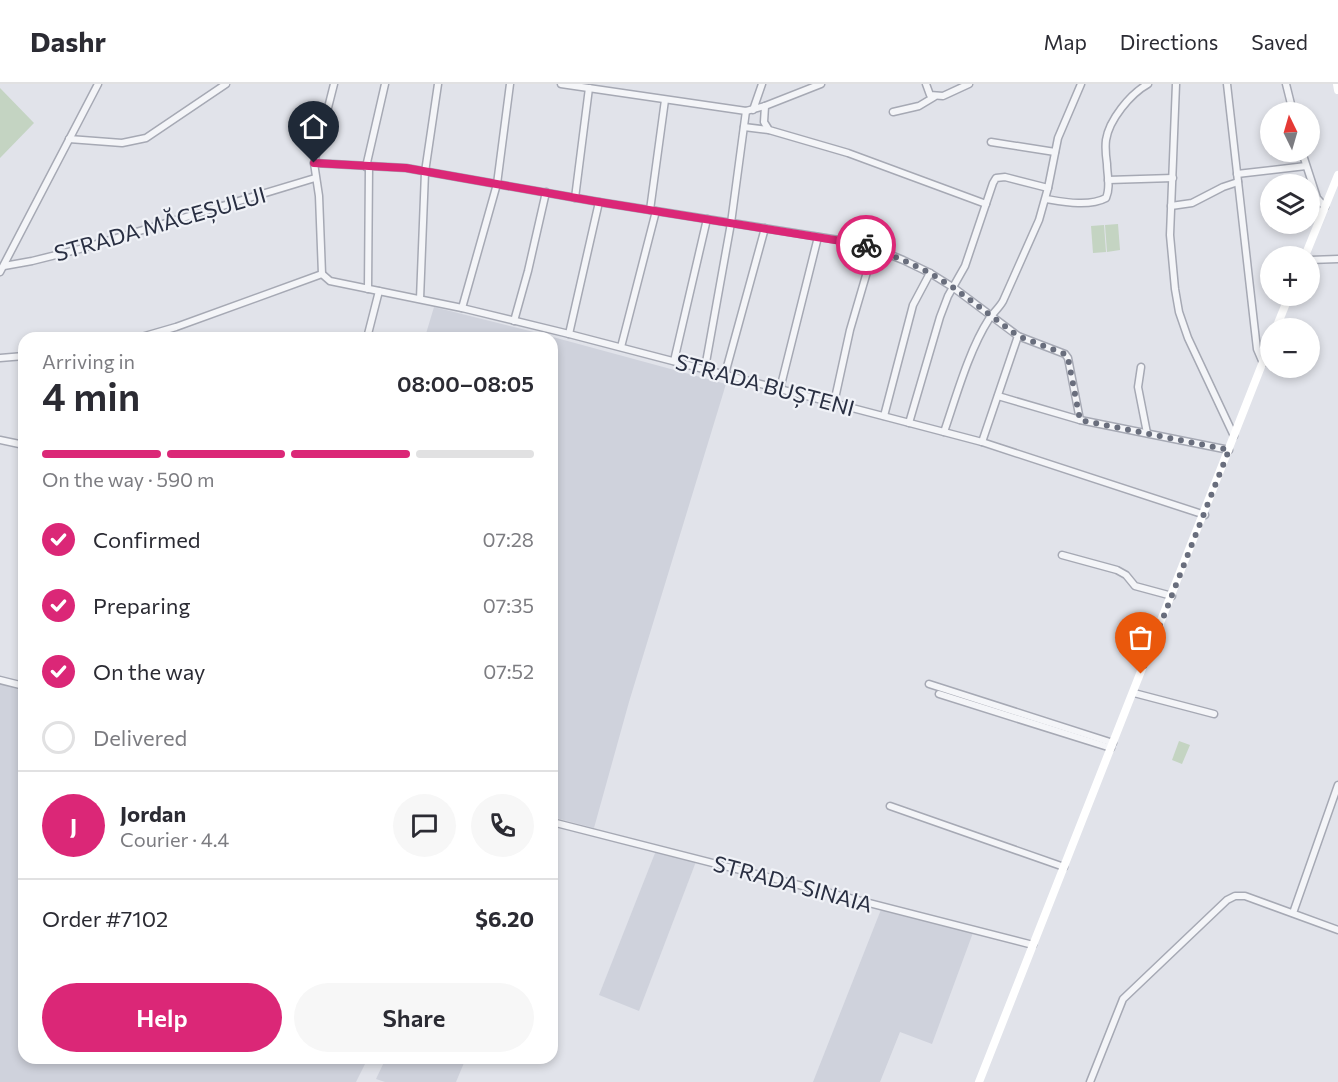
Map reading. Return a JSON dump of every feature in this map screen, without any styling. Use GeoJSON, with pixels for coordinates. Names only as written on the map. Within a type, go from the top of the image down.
{"type":"FeatureCollection","features":[{"type":"Feature","properties":{"kind":"main road"},"geometry":{"type":"LineString","coordinates":[[1337,84],[1338,90]]}},
{"type":"Feature","properties":{"kind":"main road"},"geometry":{"type":"LineString","coordinates":[[1309,246],[1338,175]]}},
{"type":"Feature","properties":{"kind":"main road"},"geometry":{"type":"LineString","coordinates":[[979,1082],[1260,371]]}},
{"type":"Feature","properties":{"kind":"street"},"geometry":{"type":"LineString","coordinates":[[2,269],[98,84]]}},
{"type":"Feature","properties":{"kind":"street"},"geometry":{"type":"LineString","coordinates":[[69,139],[122,144],[146,138],[226,84]]}},
{"type":"Feature","properties":{"kind":"street"},"geometry":{"type":"LineString","coordinates":[[159,332],[322,274],[319,195],[314,163],[333,84]]}},
{"type":"Feature","properties":{"kind":"street"},"geometry":{"type":"LineString","coordinates":[[368,289],[368,167],[385,84]]}},
{"type":"Feature","properties":{"kind":"street"},"geometry":{"type":"LineString","coordinates":[[420,299],[425,172],[438,84]]}},
{"type":"Feature","properties":{"kind":"street"},"geometry":{"type":"LineString","coordinates":[[462,308],[497,184],[510,84]]}},
{"type":"Feature","properties":{"kind":"street"},"geometry":{"type":"LineString","coordinates":[[561,84],[749,111],[821,84]]}},
{"type":"Feature","properties":{"kind":"street"},"geometry":{"type":"LineString","coordinates":[[705,368],[731,223],[744,127],[762,84]]}},
{"type":"Feature","properties":{"kind":"street"},"geometry":{"type":"LineString","coordinates":[[926,84],[928,92],[934,97]]}},
{"type":"Feature","properties":{"kind":"street"},"geometry":{"type":"LineString","coordinates":[[893,112],[919,106],[934,97],[943,96],[969,84]]}},
{"type":"Feature","properties":{"kind":"street"},"geometry":{"type":"LineString","coordinates":[[944,432],[990,316],[1003,301],[1039,220],[1062,127],[1081,84]]}},
{"type":"Feature","properties":{"kind":"street"},"geometry":{"type":"LineString","coordinates":[[1046,199],[1092,202],[1104,199],[1108,193],[1106,148],[1108,132],[1131,96],[1148,84]]}},
{"type":"Feature","properties":{"kind":"street"},"geometry":{"type":"LineString","coordinates":[[1176,84],[1170,248],[1175,289],[1182,325],[1234,436]]}},
{"type":"Feature","properties":{"kind":"street"},"geometry":{"type":"LineString","coordinates":[[1227,84],[1257,345],[1260,354]]}},
{"type":"Feature","properties":{"kind":"street"},"geometry":{"type":"LineString","coordinates":[[1286,84],[1290,102]]}},
{"type":"Feature","properties":{"kind":"street"},"geometry":{"type":"LineString","coordinates":[[575,198],[589,88]]}},
{"type":"Feature","properties":{"kind":"street"},"geometry":{"type":"LineString","coordinates":[[621,347],[653,211],[665,100]]}},
{"type":"Feature","properties":{"kind":"street"},"geometry":{"type":"LineString","coordinates":[[765,106],[764,122],[769,130]]}},
{"type":"Feature","properties":{"kind":"street"},"geometry":{"type":"LineString","coordinates":[[744,127],[769,130],[848,153],[986,204]]}},
{"type":"Feature","properties":{"kind":"street"},"geometry":{"type":"LineString","coordinates":[[992,141],[1055,152]]}},
{"type":"Feature","properties":{"kind":"street"},"geometry":{"type":"LineString","coordinates":[[1305,162],[1317,198],[1325,207]]}},
{"type":"Feature","properties":{"kind":"street"},"geometry":{"type":"LineString","coordinates":[[314,163],[406,168],[653,211],[858,243],[874,248],[930,273],[1018,336],[1067,356],[1080,420]]}},
{"type":"Feature","properties":{"kind":"street"},"geometry":{"type":"LineString","coordinates":[[1237,174],[1306,166]]}},
{"type":"Feature","properties":{"kind":"street"},"geometry":{"type":"LineString","coordinates":[[909,423],[940,317],[948,296],[965,266],[993,183],[996,178],[1005,177],[1048,188]]}},
{"type":"Feature","properties":{"kind":"street","name":"STRADA MĂCEȘULUI"},"geometry":{"type":"LineString","coordinates":[[2,269],[80,249],[315,178]]}},
{"type":"Feature","properties":{"kind":"street"},"geometry":{"type":"LineString","coordinates":[[1108,180],[1173,178]]}},
{"type":"Feature","properties":{"kind":"street"},"geometry":{"type":"LineString","coordinates":[[1171,206],[1192,203],[1238,182]]}},
{"type":"Feature","properties":{"kind":"street"},"geometry":{"type":"LineString","coordinates":[[514,321],[546,192]]}},
{"type":"Feature","properties":{"kind":"street"},"geometry":{"type":"LineString","coordinates":[[569,334],[599,202]]}},
{"type":"Feature","properties":{"kind":"street"},"geometry":{"type":"LineString","coordinates":[[674,361],[707,219]]}},
{"type":"Feature","properties":{"kind":"street"},"geometry":{"type":"LineString","coordinates":[[725,374],[765,228]]}},
{"type":"Feature","properties":{"kind":"street"},"geometry":{"type":"LineString","coordinates":[[780,389],[818,237]]}},
{"type":"Feature","properties":{"kind":"street"},"geometry":{"type":"LineString","coordinates":[[834,403],[850,330],[874,248]]}},
{"type":"Feature","properties":{"kind":"street"},"geometry":{"type":"LineString","coordinates":[[1320,260],[1338,260]]}},
{"type":"Feature","properties":{"kind":"street"},"geometry":{"type":"LineString","coordinates":[[884,416],[913,304],[930,273]]}},
{"type":"Feature","properties":{"kind":"street","name":"STRADA BUȘTENI"},"geometry":{"type":"LineString","coordinates":[[322,274],[330,281],[462,308],[569,334],[982,442],[1204,515]]}},
{"type":"Feature","properties":{"kind":"street"},"geometry":{"type":"LineString","coordinates":[[369,332],[379,291]]}},
{"type":"Feature","properties":{"kind":"street"},"geometry":{"type":"LineString","coordinates":[[982,442],[1018,336]]}},
{"type":"Feature","properties":{"kind":"street"},"geometry":{"type":"LineString","coordinates":[[0,358],[18,356]]}},
{"type":"Feature","properties":{"kind":"street"},"geometry":{"type":"LineString","coordinates":[[1141,367],[1138,387],[1147,433]]}},
{"type":"Feature","properties":{"kind":"street"},"geometry":{"type":"LineString","coordinates":[[998,396],[1080,420],[1229,450]]}},
{"type":"Feature","properties":{"kind":"street"},"geometry":{"type":"LineString","coordinates":[[0,440],[18,444]]}},
{"type":"Feature","properties":{"kind":"street"},"geometry":{"type":"LineString","coordinates":[[1062,555],[1117,570],[1126,575],[1135,586],[1172,596]]}},
{"type":"Feature","properties":{"kind":"street"},"geometry":{"type":"LineString","coordinates":[[0,680],[18,684]]}},
{"type":"Feature","properties":{"kind":"street"},"geometry":{"type":"LineString","coordinates":[[929,684],[1112,745]]}},
{"type":"Feature","properties":{"kind":"street"},"geometry":{"type":"LineString","coordinates":[[1134,693],[1214,714]]}},
{"type":"Feature","properties":{"kind":"street"},"geometry":{"type":"LineString","coordinates":[[939,694],[1112,745]]}},
{"type":"Feature","properties":{"kind":"street"},"geometry":{"type":"LineString","coordinates":[[1293,913],[1338,785]]}},
{"type":"Feature","properties":{"kind":"street"},"geometry":{"type":"LineString","coordinates":[[890,806],[1064,867]]}},
{"type":"Feature","properties":{"kind":"street","name":"STRADA SINAIA"},"geometry":{"type":"LineString","coordinates":[[558,824],[1033,945]]}},
{"type":"Feature","properties":{"kind":"street"},"geometry":{"type":"LineString","coordinates":[[1090,1082],[1123,999],[1227,900],[1235,896],[1245,896],[1338,930]]}},
{"type":"Feature","properties":{"kind":"shaded area"},"geometry":{"type":"Polygon","coordinates":[[[434,307],[534,332],[426,332],[434,307]]]}},
{"type":"Feature","properties":{"kind":"shaded area"},"geometry":{"type":"Polygon","coordinates":[[[558,338],[726,384],[629,702],[594,828],[558,819],[558,338]]]}},
{"type":"Feature","properties":{"kind":"shaded area"},"geometry":{"type":"Polygon","coordinates":[[[0,680],[18,684],[18,1064],[365,1064],[356,1082],[0,1082],[0,680]]]}},
{"type":"Feature","properties":{"kind":"shaded area"},"geometry":{"type":"Polygon","coordinates":[[[657,848],[697,859],[639,1011],[599,995],[657,848]]]}},
{"type":"Feature","properties":{"kind":"shaded area"},"geometry":{"type":"Polygon","coordinates":[[[882,907],[974,930],[932,1044],[900,1032],[880,1082],[813,1082],[882,907]]]}},
{"type":"Feature","properties":{"kind":"shaded area"},"geometry":{"type":"Polygon","coordinates":[[[383,1064],[464,1064],[456,1082],[385,1082],[376,1079],[383,1064]]]}},
{"type":"Feature","properties":{"kind":"green space"},"geometry":{"type":"Polygon","coordinates":[[[0,88],[34,123],[0,158],[0,88]]]}},
{"type":"Feature","properties":{"kind":"green space"},"geometry":{"type":"Polygon","coordinates":[[[1118,224],[1120,250],[1107,252],[1105,225],[1118,224]]]}},
{"type":"Feature","properties":{"kind":"green space"},"geometry":{"type":"Polygon","coordinates":[[[1104,225],[1106,252],[1093,253],[1091,226],[1104,225]]]}},
{"type":"Feature","properties":{"kind":"green space"},"geometry":{"type":"Polygon","coordinates":[[[1179,741],[1190,745],[1182,764],[1172,760],[1179,741]]]}},
{"type":"Feature","properties":{"kind":"way so far"},"geometry":{"type":"LineString","coordinates":[[866,245],[930,273],[1018,336],[1065,354],[1068,358],[1080,420],[1229,450],[1141,674]]}},
{"type":"Feature","properties":{"kind":"route"},"geometry":{"type":"LineString","coordinates":[[314,163],[406,168],[866,245]]}}]}
